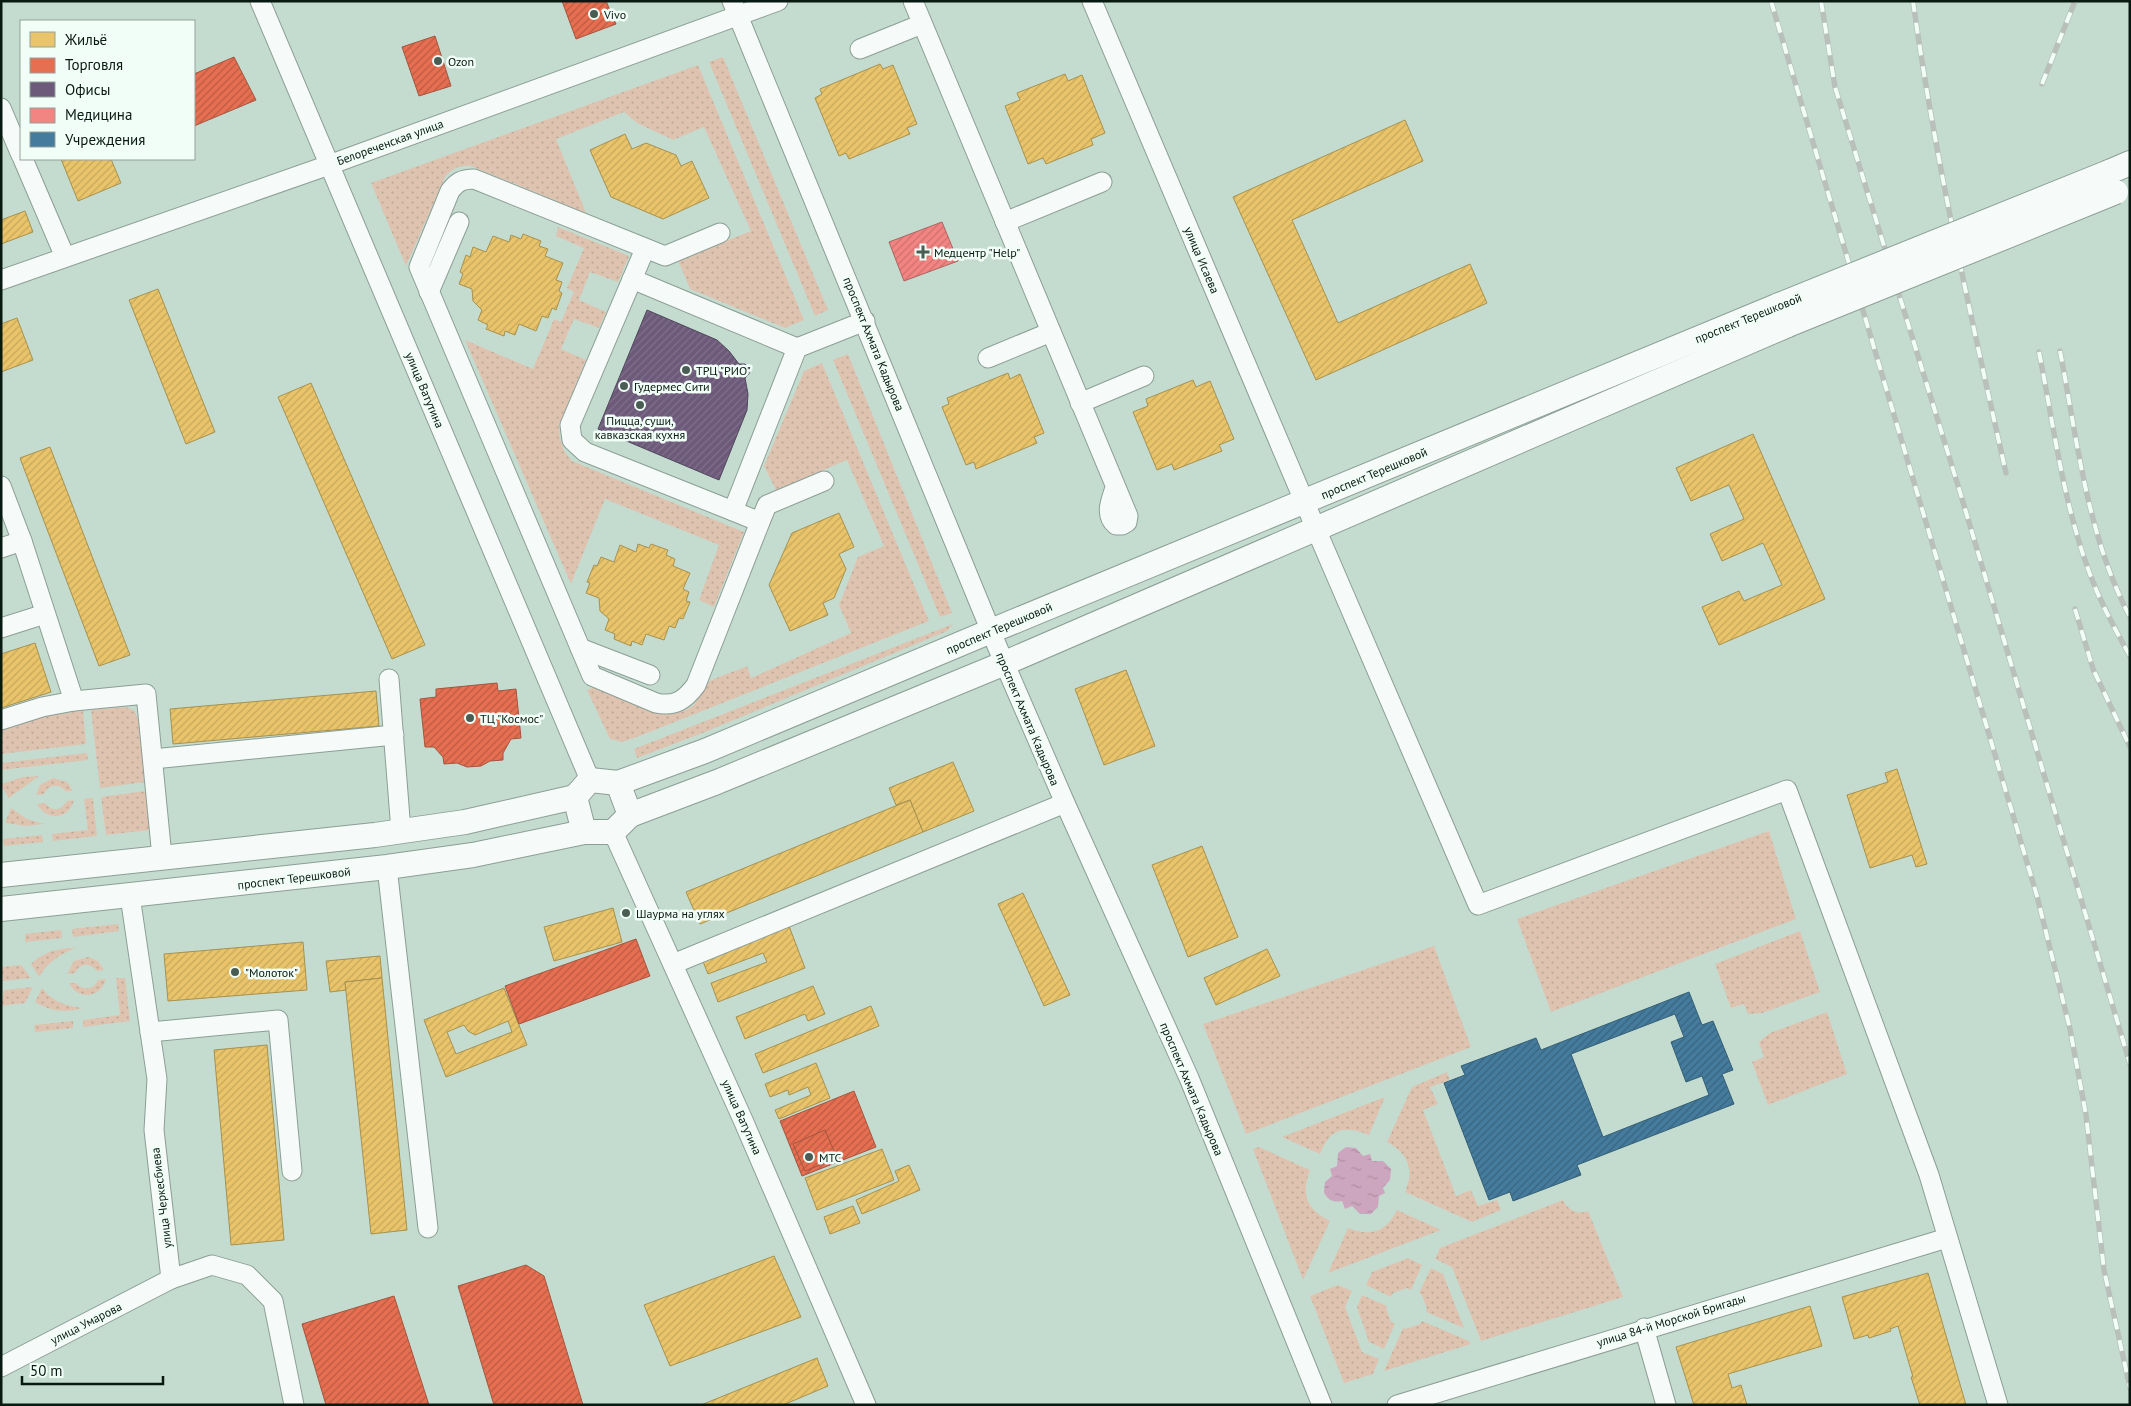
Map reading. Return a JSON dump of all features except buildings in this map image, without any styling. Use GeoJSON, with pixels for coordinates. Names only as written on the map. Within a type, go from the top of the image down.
{"type":"FeatureCollection","features":[{"type":"Feature","properties":{"kind":"main road","name":"проспект Терешковой"},"geometry":{"type":"LineString","coordinates":[[630,815],[717,782],[998,647],[1783,315],[2121,178]]}},
{"type":"Feature","properties":{"kind":"main road","name":"проспект Терешковой"},"geometry":{"type":"LineString","coordinates":[[618,783],[998,647],[1310,516]]}},
{"type":"Feature","properties":{"kind":"main road"},"geometry":{"type":"LineString","coordinates":[[1,875],[400,831],[465,822],[575,797],[590,780],[618,783],[630,815],[613,832],[584,832],[575,797]]}},
{"type":"Feature","properties":{"kind":"main road","name":"проспект Терешковой"},"geometry":{"type":"LineString","coordinates":[[1,909],[387,867],[473,855],[584,832]]}},
{"type":"Feature","properties":{"kind":"street","name":"улица Ватутина"},"geometry":{"type":"LineString","coordinates":[[260,1],[590,780]]}},
{"type":"Feature","properties":{"kind":"street","name":"Белореченская улица"},"geometry":{"type":"LineString","coordinates":[[1,280],[329,165],[735,9],[778,1]]}},
{"type":"Feature","properties":{"kind":"street"},"geometry":{"type":"LineString","coordinates":[[913,1],[1115,488]]}},
{"type":"Feature","properties":{"kind":"street","name":"улица Исаева"},"geometry":{"type":"LineString","coordinates":[[1092,1],[1310,516],[1478,905],[1787,790],[1929,1175],[1947,1238]]}},
{"type":"Feature","properties":{"kind":"street","name":"проспект Ахмата Кадырова"},"geometry":{"type":"LineString","coordinates":[[735,9],[998,647],[1065,804],[1189,1078],[1322,1405]]}},
{"type":"Feature","properties":{"kind":"street"},"geometry":{"type":"LineString","coordinates":[[860,50],[922,24]]}},
{"type":"Feature","properties":{"kind":"street"},"geometry":{"type":"LineString","coordinates":[[1,108],[20,153]]}},
{"type":"Feature","properties":{"kind":"street"},"geometry":{"type":"LineString","coordinates":[[23,160],[65,257]]}},
{"type":"Feature","properties":{"kind":"street"},"geometry":{"type":"LineString","coordinates":[[720,233],[665,256],[474,179],[464,179],[455,184],[450,191],[418,267],[592,676],[656,703],[666,705],[678,703],[689,695],[696,685],[768,505],[824,481]]}},
{"type":"Feature","properties":{"kind":"street"},"geometry":{"type":"LineString","coordinates":[[1005,222],[1102,182]]}},
{"type":"Feature","properties":{"kind":"street"},"geometry":{"type":"LineString","coordinates":[[429,292],[459,222]]}},
{"type":"Feature","properties":{"kind":"street"},"geometry":{"type":"LineString","coordinates":[[645,249],[570,425],[572,440],[585,452],[760,522]]}},
{"type":"Feature","properties":{"kind":"street"},"geometry":{"type":"LineString","coordinates":[[632,279],[797,348],[865,321]]}},
{"type":"Feature","properties":{"kind":"street"},"geometry":{"type":"LineString","coordinates":[[988,358],[1051,332]]}},
{"type":"Feature","properties":{"kind":"street"},"geometry":{"type":"LineString","coordinates":[[733,511],[797,348]]}},
{"type":"Feature","properties":{"kind":"street"},"geometry":{"type":"LineString","coordinates":[[1080,403],[1144,376]]}},
{"type":"Feature","properties":{"kind":"street"},"geometry":{"type":"LineString","coordinates":[[1,486],[22,542],[74,700]]}},
{"type":"Feature","properties":{"kind":"street"},"geometry":{"type":"LineString","coordinates":[[1,548],[22,542]]}},
{"type":"Feature","properties":{"kind":"street"},"geometry":{"type":"LineString","coordinates":[[1,628],[45,614]]}},
{"type":"Feature","properties":{"kind":"street"},"geometry":{"type":"LineString","coordinates":[[580,648],[650,675]]}},
{"type":"Feature","properties":{"kind":"street"},"geometry":{"type":"LineString","coordinates":[[389,679],[400,831]]}},
{"type":"Feature","properties":{"kind":"street"},"geometry":{"type":"LineString","coordinates":[[1,720],[42,707],[74,700],[146,694],[162,857]]}},
{"type":"Feature","properties":{"kind":"street"},"geometry":{"type":"LineString","coordinates":[[153,759],[394,735]]}},
{"type":"Feature","properties":{"kind":"street"},"geometry":{"type":"LineString","coordinates":[[673,964],[1065,804]]}},
{"type":"Feature","properties":{"kind":"street","name":"улица Ватутина"},"geometry":{"type":"LineString","coordinates":[[613,832],[747,1129],[866,1405]]}},
{"type":"Feature","properties":{"kind":"street"},"geometry":{"type":"LineString","coordinates":[[387,867],[428,1228]]}},
{"type":"Feature","properties":{"kind":"street","name":"улица Черкесбиева"},"geometry":{"type":"LineString","coordinates":[[130,896],[157,1079],[154,1130],[171,1279]]}},
{"type":"Feature","properties":{"kind":"street"},"geometry":{"type":"LineString","coordinates":[[150,1032],[278,1020],[292,1171]]}},
{"type":"Feature","properties":{"kind":"street"},"geometry":{"type":"LineString","coordinates":[[1947,1238],[1998,1405]]}},
{"type":"Feature","properties":{"kind":"street","name":"улица 84-й Морской Бригады"},"geometry":{"type":"LineString","coordinates":[[1397,1405],[1644,1328],[1947,1238]]}},
{"type":"Feature","properties":{"kind":"street"},"geometry":{"type":"LineString","coordinates":[[171,1279],[212,1265],[247,1274],[273,1301],[294,1405]]}},
{"type":"Feature","properties":{"kind":"street","name":"улица Умарова"},"geometry":{"type":"LineString","coordinates":[[1,1366],[171,1279]]}},
{"type":"Feature","properties":{"kind":"street"},"geometry":{"type":"LineString","coordinates":[[1644,1328],[1666,1405]]}},
{"type":"Feature","properties":{"kind":"shaded area"},"geometry":{"type":"Polygon","coordinates":[[[723,57],[828,310],[815,316],[709,62],[723,57]]]}},
{"type":"Feature","properties":{"kind":"shaded area"},"geometry":{"type":"Polygon","coordinates":[[[698,65],[804,320],[785,328],[690,289],[678,260],[751,231],[704,127],[673,140],[637,123],[624,112],[556,139],[586,213],[471,166],[463,166],[454,169],[445,177],[406,266],[371,183],[698,65]]]}},
{"type":"Feature","properties":{"kind":"shaded area"},"geometry":{"type":"Polygon","coordinates":[[[558,227],[629,256],[618,282],[590,272],[579,300],[606,312],[599,328],[574,319],[561,349],[586,360],[559,425],[564,451],[572,461],[744,532],[714,607],[699,600],[719,545],[605,499],[571,584],[465,340],[533,369],[554,319],[561,322],[574,292],[567,288],[584,248],[556,236],[558,227]]]}},
{"type":"Feature","properties":{"kind":"shaded area"},"geometry":{"type":"Polygon","coordinates":[[[848,354],[952,613],[940,617],[833,360],[848,354]]]}},
{"type":"Feature","properties":{"kind":"shaded area"},"geometry":{"type":"Polygon","coordinates":[[[822,363],[929,621],[637,737],[622,742],[610,739],[587,690],[595,687],[655,711],[680,712],[690,708],[698,699],[707,683],[715,679],[747,666],[751,678],[851,633],[839,605],[858,557],[884,546],[847,460],[776,490],[764,466],[804,371],[822,363]]]}},
{"type":"Feature","properties":{"kind":"shaded area"},"geometry":{"type":"Polygon","coordinates":[[[953,624],[947,631],[705,732],[637,758],[634,749],[953,624]]]}},
{"type":"Feature","properties":{"kind":"shaded area"},"geometry":{"type":"Polygon","coordinates":[[[126,707],[135,711],[138,720],[145,782],[100,788],[91,710],[126,707]]]}},
{"type":"Feature","properties":{"kind":"shaded area"},"geometry":{"type":"Polygon","coordinates":[[[83,711],[86,744],[1,754],[1,728],[43,716],[83,711]]]}},
{"type":"Feature","properties":{"kind":"shaded area"},"geometry":{"type":"Polygon","coordinates":[[[87,753],[88,760],[1,770],[1,763],[87,753]]]}},
{"type":"Feature","properties":{"kind":"shaded area"},"geometry":{"type":"Polygon","coordinates":[[[39,776],[9,798],[1,786],[1,784],[23,777],[39,776]]]}},
{"type":"Feature","properties":{"kind":"shaded area"},"geometry":{"type":"Polygon","coordinates":[[[53,778],[67,782],[73,791],[66,791],[54,786],[48,788],[44,794],[36,795],[40,785],[53,778]]]}},
{"type":"Feature","properties":{"kind":"shaded area"},"geometry":{"type":"Polygon","coordinates":[[[146,791],[150,830],[106,835],[101,797],[146,791]]]}},
{"type":"Feature","properties":{"kind":"shaded area"},"geometry":{"type":"Polygon","coordinates":[[[93,798],[97,836],[53,841],[52,834],[88,830],[84,799],[93,798]]]}},
{"type":"Feature","properties":{"kind":"shaded area"},"geometry":{"type":"Polygon","coordinates":[[[74,800],[68,811],[57,816],[46,814],[37,804],[45,803],[51,808],[56,809],[62,807],[67,801],[74,800]]]}},
{"type":"Feature","properties":{"kind":"shaded area"},"geometry":{"type":"Polygon","coordinates":[[[11,808],[27,819],[44,824],[26,826],[5,823],[11,808]]]}},
{"type":"Feature","properties":{"kind":"shaded area"},"geometry":{"type":"Polygon","coordinates":[[[1769,831],[1796,919],[1551,1012],[1517,919],[1769,831]]]}},
{"type":"Feature","properties":{"kind":"shaded area"},"geometry":{"type":"Polygon","coordinates":[[[42,835],[43,842],[4,846],[3,839],[42,835]]]}},
{"type":"Feature","properties":{"kind":"shaded area"},"geometry":{"type":"Polygon","coordinates":[[[118,924],[119,931],[73,937],[72,929],[118,924]]]}},
{"type":"Feature","properties":{"kind":"shaded area"},"geometry":{"type":"Polygon","coordinates":[[[61,930],[62,938],[25,942],[25,934],[61,930]]]}},
{"type":"Feature","properties":{"kind":"shaded area"},"geometry":{"type":"Polygon","coordinates":[[[1800,931],[1820,992],[1762,1013],[1748,1014],[1744,1004],[1731,1008],[1715,964],[1800,931]]]}},
{"type":"Feature","properties":{"kind":"shaded area"},"geometry":{"type":"Polygon","coordinates":[[[1434,946],[1471,1047],[1246,1134],[1203,1024],[1434,946]]]}},
{"type":"Feature","properties":{"kind":"shaded area"},"geometry":{"type":"Polygon","coordinates":[[[76,948],[55,959],[39,977],[31,964],[41,956],[52,951],[76,948]]]}},
{"type":"Feature","properties":{"kind":"shaded area"},"geometry":{"type":"Polygon","coordinates":[[[88,957],[98,961],[104,970],[97,971],[91,966],[85,965],[80,967],[75,973],[67,974],[74,961],[88,957]]]}},
{"type":"Feature","properties":{"kind":"shaded area"},"geometry":{"type":"Polygon","coordinates":[[[21,965],[31,978],[3,981],[1,967],[21,965]]]}},
{"type":"Feature","properties":{"kind":"shaded area"},"geometry":{"type":"Polygon","coordinates":[[[116,978],[125,978],[130,1021],[83,1027],[83,1020],[120,1015],[116,978]]]}},
{"type":"Feature","properties":{"kind":"shaded area"},"geometry":{"type":"Polygon","coordinates":[[[106,979],[99,990],[89,995],[78,993],[69,983],[76,983],[79,986],[88,988],[94,986],[98,980],[106,979]]]}},
{"type":"Feature","properties":{"kind":"shaded area"},"geometry":{"type":"Polygon","coordinates":[[[33,987],[25,1003],[1,1006],[4,990],[33,987]]]}},
{"type":"Feature","properties":{"kind":"shaded area"},"geometry":{"type":"Polygon","coordinates":[[[42,988],[51,997],[60,1002],[83,1008],[59,1011],[47,1008],[35,1002],[42,988]]]}},
{"type":"Feature","properties":{"kind":"shaded area"},"geometry":{"type":"Polygon","coordinates":[[[1827,1012],[1847,1074],[1768,1105],[1752,1062],[1764,1057],[1759,1042],[1770,1033],[1827,1012]]]}},
{"type":"Feature","properties":{"kind":"shaded area"},"geometry":{"type":"Polygon","coordinates":[[[73,1021],[73,1028],[35,1032],[34,1025],[73,1021]]]}},
{"type":"Feature","properties":{"kind":"shaded area"},"geometry":{"type":"Polygon","coordinates":[[[1447,1072],[1450,1080],[1430,1087],[1438,1104],[1423,1110],[1456,1196],[1471,1190],[1478,1206],[1497,1200],[1501,1210],[1472,1222],[1405,1192],[1409,1177],[1408,1163],[1394,1146],[1387,1142],[1412,1087],[1447,1072]]]}},
{"type":"Feature","properties":{"kind":"shaded area"},"geometry":{"type":"Polygon","coordinates":[[[1385,1097],[1369,1135],[1352,1130],[1339,1131],[1328,1139],[1320,1154],[1282,1137],[1385,1097]]]}},
{"type":"Feature","properties":{"kind":"shaded area"},"geometry":{"type":"Polygon","coordinates":[[[1259,1147],[1310,1170],[1306,1187],[1308,1200],[1315,1211],[1330,1221],[1303,1280],[1253,1149],[1259,1147]]]}},
{"type":"Feature","properties":{"kind":"shaded area"},"geometry":{"type":"Polygon","coordinates":[[[1563,1200],[1573,1211],[1588,1211],[1623,1297],[1481,1341],[1452,1267],[1435,1259],[1440,1248],[1563,1200]]]}},
{"type":"Feature","properties":{"kind":"shaded area"},"geometry":{"type":"Polygon","coordinates":[[[1397,1210],[1441,1230],[1328,1273],[1348,1228],[1364,1232],[1377,1231],[1388,1223],[1397,1210]]]}},
{"type":"Feature","properties":{"kind":"shaded area"},"geometry":{"type":"Polygon","coordinates":[[[1408,1258],[1422,1265],[1411,1290],[1407,1288],[1393,1293],[1391,1297],[1366,1285],[1372,1272],[1408,1258]]]}},
{"type":"Feature","properties":{"kind":"shaded area"},"geometry":{"type":"Polygon","coordinates":[[[1431,1268],[1443,1274],[1464,1328],[1426,1312],[1427,1309],[1422,1295],[1419,1293],[1431,1268]]]}},
{"type":"Feature","properties":{"kind":"shaded area"},"geometry":{"type":"Polygon","coordinates":[[[1338,1285],[1352,1291],[1345,1307],[1362,1352],[1379,1359],[1373,1374],[1344,1383],[1310,1296],[1338,1285]]]}},
{"type":"Feature","properties":{"kind":"shaded area"},"geometry":{"type":"Polygon","coordinates":[[[1362,1295],[1387,1306],[1391,1322],[1395,1324],[1384,1349],[1369,1342],[1357,1307],[1362,1295]]]}},
{"type":"Feature","properties":{"kind":"shaded area"},"geometry":{"type":"Polygon","coordinates":[[[1422,1321],[1469,1341],[1471,1344],[1384,1371],[1403,1328],[1406,1329],[1420,1324],[1422,1321]]]}},
{"type":"Feature","properties":{"kind":"water"},"geometry":{"type":"Polygon","coordinates":[[[1346,1147],[1356,1148],[1363,1156],[1370,1154],[1372,1161],[1383,1161],[1391,1169],[1390,1180],[1383,1188],[1385,1193],[1379,1196],[1378,1207],[1371,1214],[1360,1214],[1352,1206],[1345,1209],[1342,1201],[1336,1202],[1331,1200],[1324,1192],[1325,1182],[1332,1176],[1330,1169],[1337,1166],[1338,1153],[1346,1147]]]}},
{"type":"Feature","properties":{"kind":"railway"},"geometry":{"type":"LineString","coordinates":[[1771,1],[2037,896],[2070,1029],[2086,1115],[2104,1270],[2130,1388]]}},
{"type":"Feature","properties":{"kind":"railway"},"geometry":{"type":"LineString","coordinates":[[1821,1],[1835,87],[1960,492],[2130,1064]]}},
{"type":"Feature","properties":{"kind":"railway"},"geometry":{"type":"LineString","coordinates":[[1913,1],[1943,179],[2006,473]]}},
{"type":"Feature","properties":{"kind":"railway"},"geometry":{"type":"LineString","coordinates":[[2042,84],[2075,1]]}},
{"type":"Feature","properties":{"kind":"railway"},"geometry":{"type":"LineString","coordinates":[[2060,351],[2078,452],[2093,520],[2115,586],[2130,617]]}},
{"type":"Feature","properties":{"kind":"railway"},"geometry":{"type":"LineString","coordinates":[[2039,352],[2070,511],[2090,575],[2100,599],[2130,656]]}},
{"type":"Feature","properties":{"kind":"railway"},"geometry":{"type":"LineString","coordinates":[[2075,609],[2093,669],[2130,747]]}},
{"type":"Feature","properties":{"kind":"place","name":"Vivo"},"geometry":{"type":"Point","coordinates":[594,14]}},
{"type":"Feature","properties":{"kind":"place","name":"Ozon"},"geometry":{"type":"Point","coordinates":[438,61]}},
{"type":"Feature","properties":{"kind":"place","name":"Медцентр \"Help\""},"geometry":{"type":"Point","coordinates":[923,252]}},
{"type":"Feature","properties":{"kind":"place","name":"ТРЦ \"РИО\""},"geometry":{"type":"Point","coordinates":[686,370]}},
{"type":"Feature","properties":{"kind":"place","name":"Гудермес Сити"},"geometry":{"type":"Point","coordinates":[624,386]}},
{"type":"Feature","properties":{"kind":"place","name":"Пицца, суши, кавказская кухня"},"geometry":{"type":"Point","coordinates":[640,405]}},
{"type":"Feature","properties":{"kind":"place","name":"ТЦ \"Космос\""},"geometry":{"type":"Point","coordinates":[470,718]}},
{"type":"Feature","properties":{"kind":"place","name":"Шаурма на углях"},"geometry":{"type":"Point","coordinates":[626,913]}},
{"type":"Feature","properties":{"kind":"place","name":"\"Молоток\""},"geometry":{"type":"Point","coordinates":[235,972]}},
{"type":"Feature","properties":{"kind":"place","name":"МТС"},"geometry":{"type":"Point","coordinates":[809,1157]}}]}
